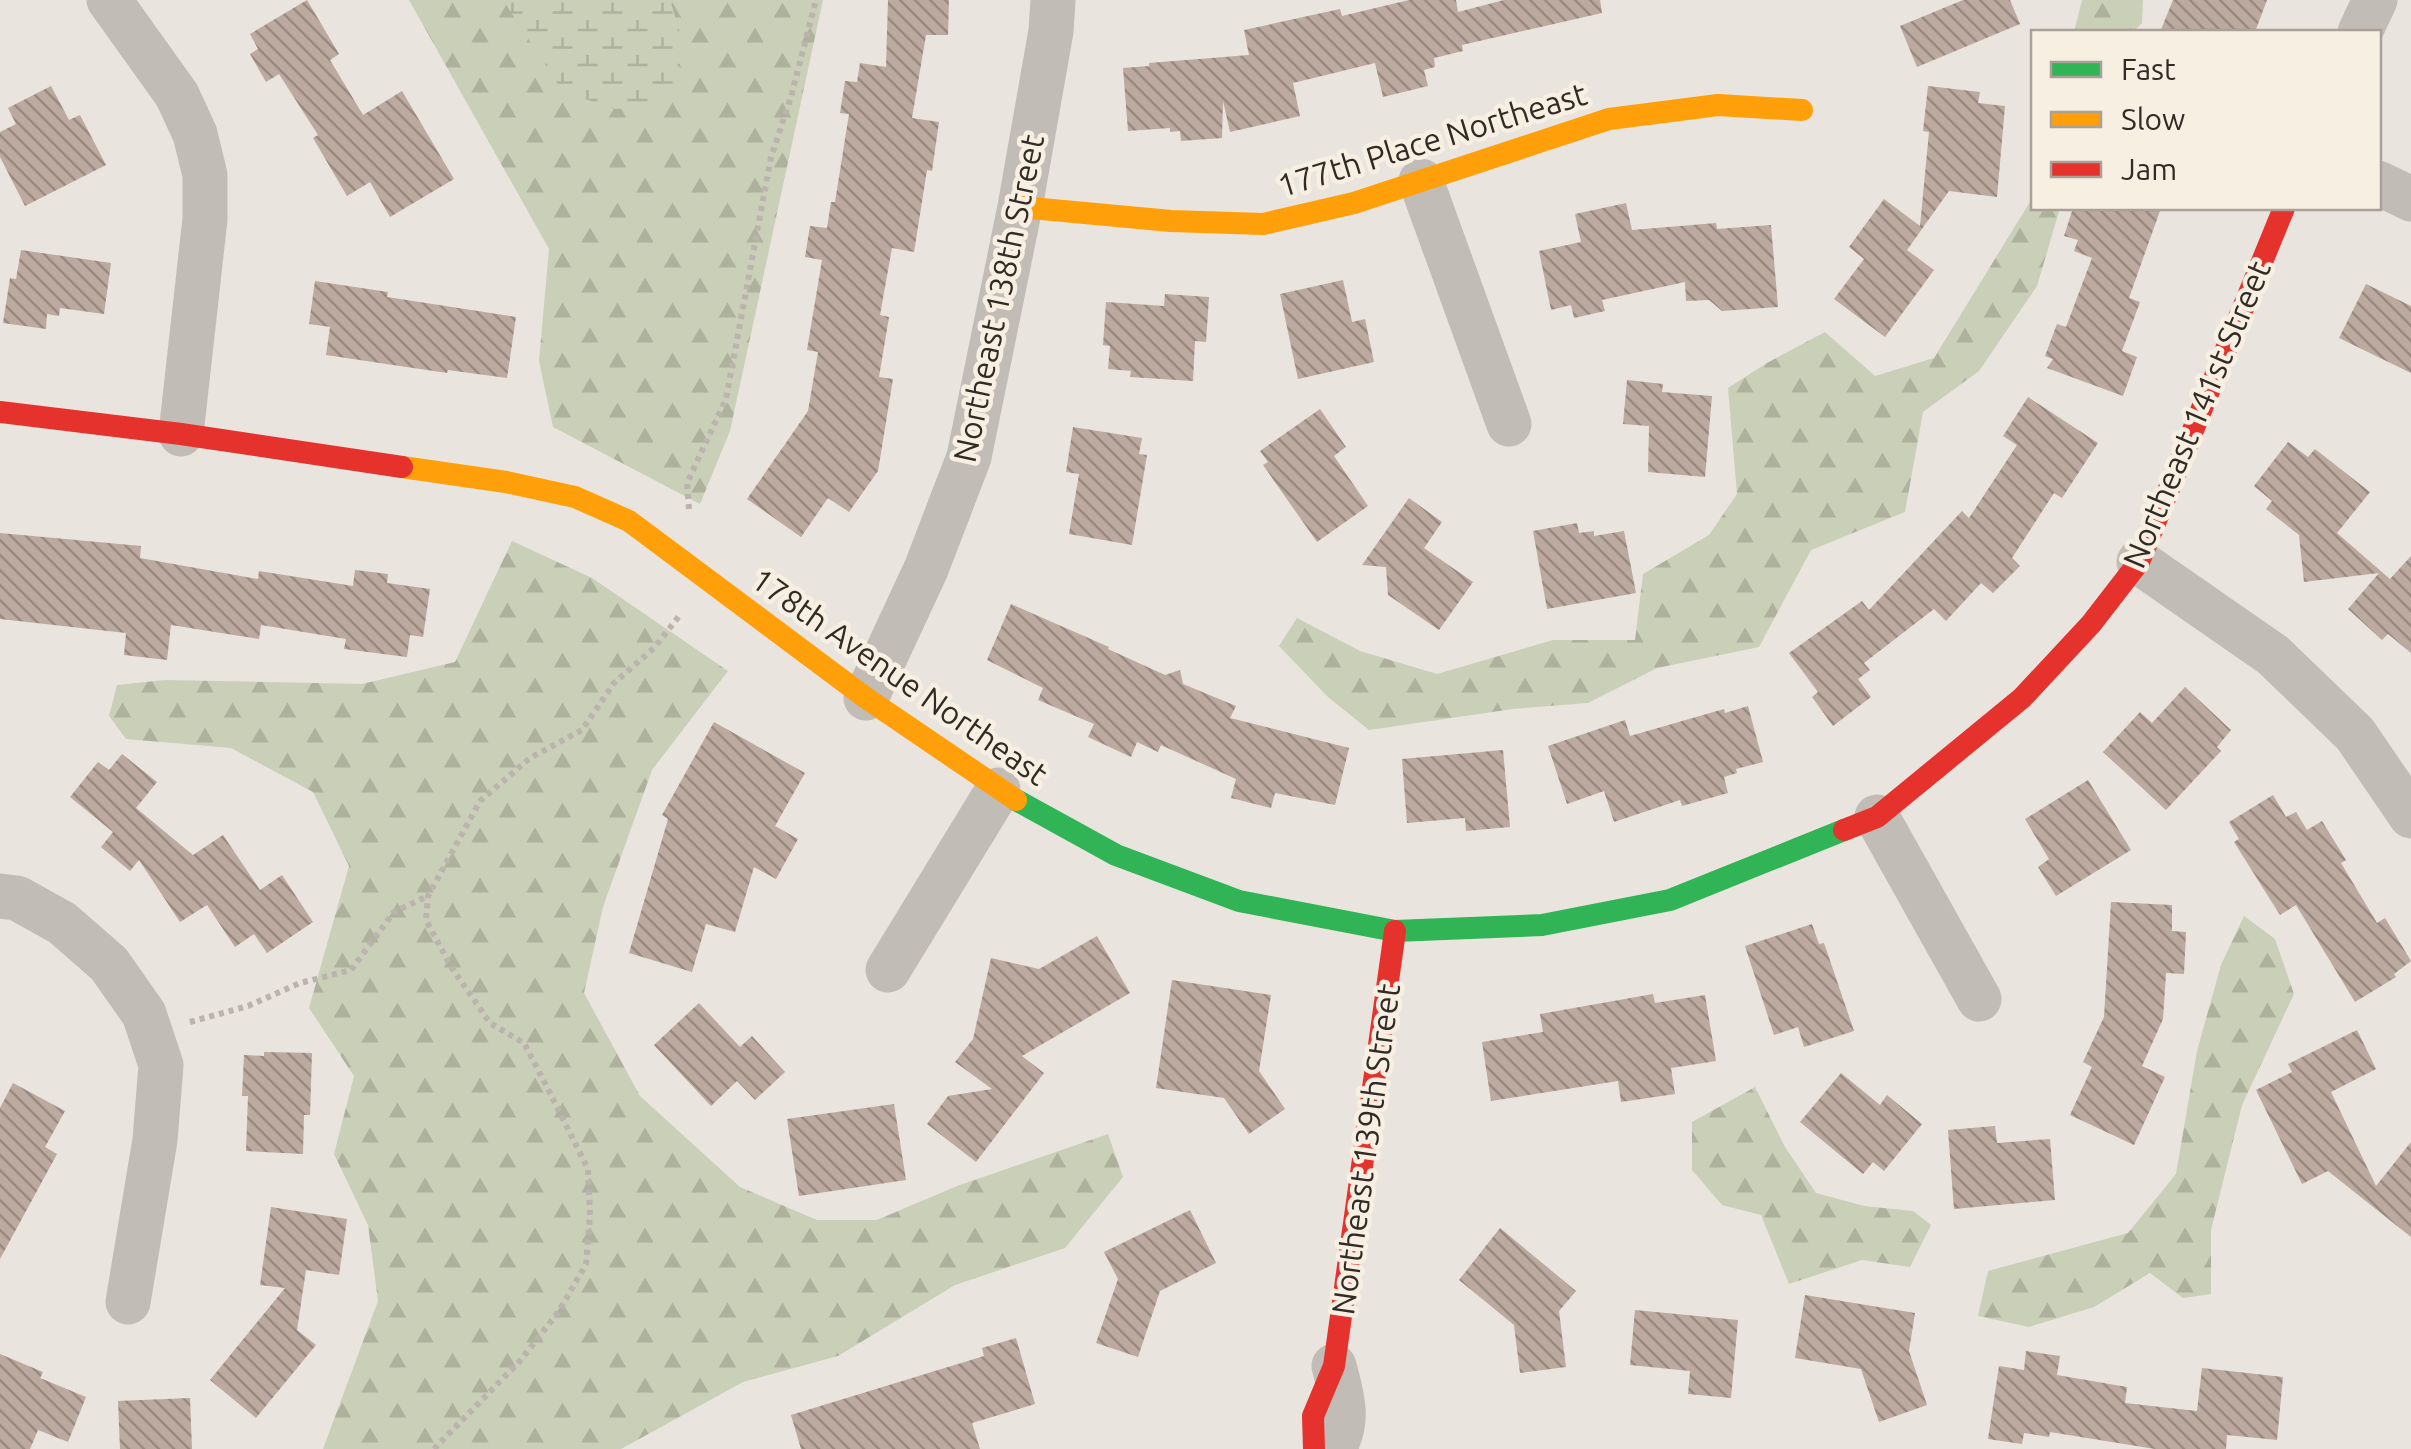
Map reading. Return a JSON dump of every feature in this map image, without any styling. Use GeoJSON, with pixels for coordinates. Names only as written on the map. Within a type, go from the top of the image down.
{"type":"FeatureCollection","features":[{"type":"Feature","properties":{"kind":"street"},"geometry":{"type":"LineString","coordinates":[[110,0],[178,95],[195,134],[205,176],[181,434]]}},
{"type":"Feature","properties":{"kind":"street","name":"Northeast 138th Street"},"geometry":{"type":"LineString","coordinates":[[866,698],[926,569],[969,457],[1020,207],[1053,0]]}},
{"type":"Feature","properties":{"kind":"street"},"geometry":{"type":"LineString","coordinates":[[2361,30],[2374,0]]}},
{"type":"Feature","properties":{"kind":"street","name":"177th Place Northeast"},"geometry":{"type":"LineString","coordinates":[[1020,207],[1171,221],[1263,224],[1354,203],[1609,119],[1718,105],[1802,110]]}},
{"type":"Feature","properties":{"kind":"street"},"geometry":{"type":"LineString","coordinates":[[1421,181],[1509,424]]}},
{"type":"Feature","properties":{"kind":"street"},"geometry":{"type":"LineString","coordinates":[[2381,184],[2411,199]]}},
{"type":"Feature","properties":{"kind":"street","name":"Northeast 141st Street"},"geometry":{"type":"LineString","coordinates":[[1877,817],[2022,698],[2091,624],[2139,562],[2283,210]]}},
{"type":"Feature","properties":{"kind":"street","name":"178th Avenue Northeast"},"geometry":{"type":"LineString","coordinates":[[0,412],[181,434],[506,482],[575,497],[629,521],[866,698],[998,790],[1116,855],[1239,901],[1395,931],[1542,925],[1670,900],[1877,817]]}},
{"type":"Feature","properties":{"kind":"street"},"geometry":{"type":"LineString","coordinates":[[2139,562],[2273,654],[2355,734],[2411,816]]}},
{"type":"Feature","properties":{"kind":"street"},"geometry":{"type":"LineString","coordinates":[[888,970],[998,790]]}},
{"type":"Feature","properties":{"kind":"street"},"geometry":{"type":"LineString","coordinates":[[1877,817],[1979,999]]}},
{"type":"Feature","properties":{"kind":"street"},"geometry":{"type":"LineString","coordinates":[[0,896],[17,898],[62,923],[110,964],[144,1014],[161,1065],[155,1140],[128,1302]]}},
{"type":"Feature","properties":{"kind":"street","name":"Northeast 139th Street"},"geometry":{"type":"LineString","coordinates":[[1314,1449],[1310,1432],[1314,1404],[1334,1366],[1395,931]]}},
{"type":"Feature","properties":{"kind":"street","name":"Northeast 139th Street"},"geometry":{"type":"LineString","coordinates":[[1334,1366],[1346,1411],[1334,1449]]}},
{"type":"Feature","properties":{"kind":"path"},"geometry":{"type":"LineString","coordinates":[[690,525],[687,483],[726,399],[771,157],[816,0]]}},
{"type":"Feature","properties":{"kind":"path"},"geometry":{"type":"LineString","coordinates":[[434,1449],[520,1361],[559,1311],[586,1264],[590,1215],[588,1169],[549,1091],[524,1044],[490,1024],[450,965],[426,920],[428,896],[480,801],[530,758],[582,730],[614,683],[654,648],[681,614]]}},
{"type":"Feature","properties":{"kind":"path"},"geometry":{"type":"LineString","coordinates":[[152,1037],[248,1006],[300,983],[350,970],[394,912],[428,896]]}},
{"type":"Feature","properties":{"kind":"green space"},"geometry":{"type":"Polygon","coordinates":[[[409,0],[823,0],[730,431],[700,504],[553,427],[539,361],[549,249],[409,0]]]}},
{"type":"Feature","properties":{"kind":"green space"},"geometry":{"type":"Polygon","coordinates":[[[503,0],[670,0],[684,46],[670,105],[616,109],[563,92],[503,0]]]}},
{"type":"Feature","properties":{"kind":"green space"},"geometry":{"type":"Polygon","coordinates":[[[2082,0],[2143,0],[2142,23],[2135,30],[2074,30],[2082,0]]]}},
{"type":"Feature","properties":{"kind":"green space"},"geometry":{"type":"Polygon","coordinates":[[[2031,200],[2031,210],[2059,210],[2037,286],[1979,371],[1923,412],[1905,512],[1811,550],[1759,647],[1657,668],[1588,703],[1513,709],[1369,730],[1328,697],[1279,646],[1297,618],[1360,651],[1437,674],[1553,640],[1635,640],[1643,574],[1709,535],[1737,494],[1728,388],[1825,332],[1875,376],[1934,358],[2031,200]]]}},
{"type":"Feature","properties":{"kind":"green space"},"geometry":{"type":"Polygon","coordinates":[[[512,541],[592,578],[728,671],[652,770],[603,907],[584,993],[640,1096],[740,1187],[817,1220],[877,1220],[957,1186],[1108,1134],[1123,1177],[1065,1248],[955,1285],[838,1356],[743,1382],[621,1449],[323,1449],[378,1301],[368,1225],[334,1154],[354,1076],[309,1008],[349,866],[313,792],[231,748],[126,739],[109,716],[117,685],[165,680],[362,684],[455,662],[512,541]]]}},
{"type":"Feature","properties":{"kind":"green space"},"geometry":{"type":"Polygon","coordinates":[[[2244,916],[2275,939],[2294,994],[2242,1105],[2211,1230],[2211,1294],[2183,1298],[2150,1273],[2094,1307],[2029,1327],[1978,1316],[1988,1271],[2128,1233],[2176,1174],[2197,1051],[2221,965],[2244,916]]]}},
{"type":"Feature","properties":{"kind":"green space"},"geometry":{"type":"Polygon","coordinates":[[[1755,1087],[1785,1147],[1816,1193],[1864,1206],[1913,1211],[1931,1225],[1910,1267],[1862,1260],[1789,1284],[1761,1215],[1722,1205],[1692,1170],[1692,1122],[1755,1087]]]}},
{"type":"Feature","properties":{"kind":"building"},"geometry":{"type":"Polygon","coordinates":[[[307,0],[339,54],[330,60],[363,115],[402,91],[454,179],[390,217],[370,182],[347,196],[313,138],[318,135],[279,74],[266,82],[250,54],[258,49],[250,34],[307,0]]]}},
{"type":"Feature","properties":{"kind":"building"},"geometry":{"type":"Polygon","coordinates":[[[888,0],[949,0],[948,35],[926,35],[912,118],[939,122],[932,171],[927,170],[914,252],[892,248],[880,315],[889,317],[879,377],[893,379],[878,471],[849,512],[828,498],[801,537],[747,499],[808,411],[818,352],[807,350],[822,260],[805,257],[810,226],[827,228],[831,202],[835,202],[849,114],[840,113],[845,81],[857,82],[860,63],[886,67],[888,0]]]}},
{"type":"Feature","properties":{"kind":"building"},"geometry":{"type":"Polygon","coordinates":[[[1409,0],[1456,0],[1458,12],[1504,0],[1600,0],[1602,13],[1462,45],[1463,51],[1434,58],[1435,67],[1424,70],[1428,86],[1383,97],[1375,63],[1293,83],[1300,116],[1230,132],[1223,101],[1222,138],[1181,141],[1180,131],[1170,132],[1170,128],[1128,131],[1123,68],[1249,55],[1244,30],[1340,9],[1342,16],[1409,0]]]}},
{"type":"Feature","properties":{"kind":"building"},"geometry":{"type":"Polygon","coordinates":[[[1963,0],[2010,0],[2020,24],[1917,67],[1900,26],[1963,0]]]}},
{"type":"Feature","properties":{"kind":"building"},"geometry":{"type":"Polygon","coordinates":[[[2173,0],[2267,0],[2256,30],[2161,30],[2173,0]]]}},
{"type":"Feature","properties":{"kind":"building"},"geometry":{"type":"Polygon","coordinates":[[[51,86],[69,120],[80,115],[106,165],[25,206],[0,157],[0,132],[16,124],[8,108],[51,86]]]}},
{"type":"Feature","properties":{"kind":"building"},"geometry":{"type":"Polygon","coordinates":[[[1928,86],[1980,92],[1978,103],[2005,106],[1997,197],[1949,191],[1907,250],[1934,270],[1885,337],[1834,299],[1864,259],[1849,247],[1884,199],[1920,226],[1929,132],[1923,131],[1928,86]]]}},
{"type":"Feature","properties":{"kind":"building"},"geometry":{"type":"Polygon","coordinates":[[[1626,203],[1632,230],[1716,223],[1717,229],[1771,225],[1778,307],[1722,311],[1709,300],[1686,301],[1685,282],[1602,300],[1605,311],[1574,318],[1571,305],[1551,310],[1539,251],[1581,242],[1575,214],[1626,203]]]}},
{"type":"Feature","properties":{"kind":"building"},"geometry":{"type":"Polygon","coordinates":[[[2072,210],[2160,210],[2129,298],[2140,302],[2122,351],[2137,357],[2123,396],[2047,368],[2053,359],[2045,356],[2057,324],[2066,327],[2092,258],[2074,251],[2078,240],[2064,236],[2072,210]]]}},
{"type":"Feature","properties":{"kind":"building"},"geometry":{"type":"Polygon","coordinates":[[[21,250],[111,263],[104,314],[60,308],[59,316],[47,314],[46,329],[3,323],[10,278],[16,279],[21,250]]]}},
{"type":"Feature","properties":{"kind":"building"},"geometry":{"type":"Polygon","coordinates":[[[1343,280],[1352,322],[1365,319],[1374,362],[1298,379],[1280,294],[1343,280]]]}},
{"type":"Feature","properties":{"kind":"building"},"geometry":{"type":"Polygon","coordinates":[[[315,281],[388,292],[387,297],[516,317],[507,378],[326,355],[330,327],[309,324],[315,281]]]}},
{"type":"Feature","properties":{"kind":"building"},"geometry":{"type":"Polygon","coordinates":[[[2366,284],[2411,306],[2411,373],[2339,338],[2366,284]]]}},
{"type":"Feature","properties":{"kind":"building"},"geometry":{"type":"Polygon","coordinates":[[[1165,294],[1209,297],[1206,342],[1195,341],[1193,381],[1130,377],[1131,371],[1108,369],[1110,346],[1103,345],[1106,302],[1164,306],[1165,294]]]}},
{"type":"Feature","properties":{"kind":"building"},"geometry":{"type":"Polygon","coordinates":[[[1627,380],[1663,384],[1662,392],[1712,396],[1705,477],[1648,472],[1649,426],[1623,424],[1627,380]]]}},
{"type":"Feature","properties":{"kind":"building"},"geometry":{"type":"Polygon","coordinates":[[[2028,397],[2098,443],[2062,498],[2054,493],[2012,558],[2020,566],[1993,593],[1981,583],[1946,621],[1934,609],[1864,663],[1870,670],[1858,679],[1871,697],[1833,726],[1812,697],[1818,692],[1789,653],[1862,601],[1869,610],[1962,511],[1969,518],[2017,445],[2003,436],[2028,397]]]}},
{"type":"Feature","properties":{"kind":"building"},"geometry":{"type":"Polygon","coordinates":[[[1320,409],[1346,447],[1334,456],[1368,506],[1317,542],[1263,465],[1268,462],[1260,451],[1320,409]]]}},
{"type":"Feature","properties":{"kind":"building"},"geometry":{"type":"Polygon","coordinates":[[[1073,427],[1142,438],[1139,454],[1147,455],[1132,545],[1069,534],[1079,474],[1066,472],[1073,427]]]}},
{"type":"Feature","properties":{"kind":"building"},"geometry":{"type":"Polygon","coordinates":[[[2288,442],[2308,457],[2315,449],[2370,492],[2337,533],[2390,579],[2411,556],[2411,653],[2388,634],[2382,640],[2348,609],[2379,573],[2304,582],[2299,535],[2266,509],[2272,501],[2254,486],[2288,442]]]}},
{"type":"Feature","properties":{"kind":"building"},"geometry":{"type":"Polygon","coordinates":[[[1409,498],[1442,522],[1424,548],[1473,582],[1439,630],[1388,595],[1386,567],[1362,565],[1409,498]]]}},
{"type":"Feature","properties":{"kind":"building"},"geometry":{"type":"Polygon","coordinates":[[[1577,523],[1579,533],[1594,531],[1594,536],[1624,531],[1636,593],[1547,609],[1533,531],[1577,523]]]}},
{"type":"Feature","properties":{"kind":"building"},"geometry":{"type":"Polygon","coordinates":[[[0,533],[141,546],[140,558],[258,579],[259,571],[353,586],[355,570],[388,574],[387,583],[430,589],[423,637],[410,635],[407,657],[344,649],[346,639],[261,625],[259,639],[171,625],[167,660],[124,655],[126,633],[0,619],[0,533]]]}},
{"type":"Feature","properties":{"kind":"building"},"geometry":{"type":"Polygon","coordinates":[[[1011,604],[1165,675],[1180,670],[1183,684],[1236,706],[1230,718],[1349,748],[1335,805],[1275,793],[1271,808],[1231,798],[1236,779],[1161,745],[1158,752],[1137,742],[1131,757],[1088,737],[1094,724],[1038,700],[1043,688],[987,660],[1011,604]]]}},
{"type":"Feature","properties":{"kind":"building"},"geometry":{"type":"Polygon","coordinates":[[[2185,687],[2231,730],[2217,747],[2221,751],[2166,810],[2103,752],[2140,712],[2152,723],[2185,687]]]}},
{"type":"Feature","properties":{"kind":"building"},"geometry":{"type":"Polygon","coordinates":[[[1748,706],[1763,762],[1736,769],[1737,773],[1724,777],[1728,793],[1682,806],[1680,800],[1614,822],[1604,791],[1567,804],[1548,746],[1625,720],[1630,736],[1724,709],[1725,713],[1748,706]]]}},
{"type":"Feature","properties":{"kind":"building"},"geometry":{"type":"Polygon","coordinates":[[[714,722],[805,773],[775,826],[798,839],[776,879],[754,867],[735,932],[706,924],[692,972],[629,953],[668,819],[662,815],[714,722]]]}},
{"type":"Feature","properties":{"kind":"building"},"geometry":{"type":"Polygon","coordinates":[[[1503,750],[1510,827],[1466,831],[1465,818],[1407,823],[1402,759],[1503,750]]]}},
{"type":"Feature","properties":{"kind":"building"},"geometry":{"type":"Polygon","coordinates":[[[122,754],[157,782],[136,808],[193,855],[223,835],[260,890],[282,875],[313,922],[267,953],[254,934],[235,947],[207,905],[180,922],[139,860],[130,871],[101,847],[113,832],[70,797],[98,762],[109,770],[122,754]]]}},
{"type":"Feature","properties":{"kind":"building"},"geometry":{"type":"Polygon","coordinates":[[[2088,780],[2131,850],[2056,896],[2038,867],[2049,859],[2025,819],[2088,780]]]}},
{"type":"Feature","properties":{"kind":"building"},"geometry":{"type":"Polygon","coordinates":[[[2273,795],[2286,817],[2296,812],[2307,830],[2322,821],[2346,860],[2341,863],[2377,923],[2385,918],[2411,961],[2394,974],[2396,977],[2355,1002],[2296,905],[2280,915],[2234,842],[2239,839],[2229,822],[2273,795]]]}},
{"type":"Feature","properties":{"kind":"building"},"geometry":{"type":"Polygon","coordinates":[[[2111,902],[2172,905],[2172,931],[2186,932],[2184,974],[2166,973],[2163,1019],[2142,1066],[2165,1077],[2134,1145],[2070,1115],[2092,1067],[2083,1062],[2104,1017],[2111,902]]]}},
{"type":"Feature","properties":{"kind":"building"},"geometry":{"type":"Polygon","coordinates":[[[1812,924],[1819,944],[1824,943],[1854,1031],[1804,1047],[1798,1027],[1774,1035],[1745,946],[1812,924]]]}},
{"type":"Feature","properties":{"kind":"building"},"geometry":{"type":"Polygon","coordinates":[[[1097,936],[1130,993],[1022,1056],[1044,1073],[976,1162],[927,1124],[948,1096],[992,1089],[955,1062],[973,1039],[991,958],[1039,969],[1097,936]]]}},
{"type":"Feature","properties":{"kind":"building"},"geometry":{"type":"Polygon","coordinates":[[[1172,980],[1271,995],[1259,1071],[1285,1109],[1249,1134],[1224,1098],[1156,1088],[1172,980]]]}},
{"type":"Feature","properties":{"kind":"building"},"geometry":{"type":"Polygon","coordinates":[[[1653,994],[1655,1003],[1705,995],[1716,1061],[1671,1068],[1675,1094],[1621,1102],[1618,1081],[1491,1101],[1482,1042],[1543,1032],[1540,1014],[1653,994]]]}},
{"type":"Feature","properties":{"kind":"building"},"geometry":{"type":"Polygon","coordinates":[[[699,1003],[740,1047],[752,1036],[785,1072],[755,1100],[737,1081],[711,1106],[654,1045],[699,1003]]]}},
{"type":"Feature","properties":{"kind":"building"},"geometry":{"type":"Polygon","coordinates":[[[2357,1030],[2376,1069],[2331,1092],[2376,1186],[2411,1142],[2411,1237],[2328,1171],[2302,1184],[2256,1090],[2292,1072],[2288,1064],[2357,1030]]]}},
{"type":"Feature","properties":{"kind":"building"},"geometry":{"type":"Polygon","coordinates":[[[264,1052],[312,1053],[310,1115],[304,1115],[303,1154],[246,1151],[248,1096],[242,1096],[244,1055],[264,1056],[264,1052]]]}},
{"type":"Feature","properties":{"kind":"building"},"geometry":{"type":"Polygon","coordinates":[[[1841,1073],[1880,1105],[1887,1095],[1922,1124],[1884,1171],[1873,1162],[1863,1174],[1800,1122],[1841,1073]]]}},
{"type":"Feature","properties":{"kind":"building"},"geometry":{"type":"Polygon","coordinates":[[[13,1083],[65,1111],[45,1147],[57,1154],[0,1259],[0,1108],[13,1083]]]}},
{"type":"Feature","properties":{"kind":"building"},"geometry":{"type":"Polygon","coordinates":[[[894,1104],[906,1180],[799,1196],[787,1119],[894,1104]]]}},
{"type":"Feature","properties":{"kind":"building"},"geometry":{"type":"Polygon","coordinates":[[[1995,1126],[1997,1143],[2050,1139],[2055,1200],[1954,1209],[1948,1130],[1995,1126]]]}},
{"type":"Feature","properties":{"kind":"building"},"geometry":{"type":"Polygon","coordinates":[[[271,1207],[347,1219],[339,1275],[306,1270],[297,1330],[316,1345],[256,1418],[210,1380],[285,1288],[260,1285],[271,1207]]]}},
{"type":"Feature","properties":{"kind":"building"},"geometry":{"type":"Polygon","coordinates":[[[1190,1210],[1216,1263],[1160,1291],[1138,1357],[1096,1343],[1118,1279],[1104,1252],[1190,1210]]]}},
{"type":"Feature","properties":{"kind":"building"},"geometry":{"type":"Polygon","coordinates":[[[1500,1228],[1576,1291],[1559,1311],[1566,1367],[1520,1373],[1514,1325],[1459,1280],[1500,1228]]]}},
{"type":"Feature","properties":{"kind":"building"},"geometry":{"type":"Polygon","coordinates":[[[1805,1295],[1915,1313],[1909,1351],[1927,1405],[1879,1422],[1861,1369],[1795,1358],[1805,1295]]]}},
{"type":"Feature","properties":{"kind":"building"},"geometry":{"type":"Polygon","coordinates":[[[1635,1310],[1738,1320],[1731,1398],[1688,1394],[1690,1371],[1630,1365],[1635,1310]]]}},
{"type":"Feature","properties":{"kind":"building"},"geometry":{"type":"Polygon","coordinates":[[[1016,1338],[1035,1404],[972,1423],[980,1449],[801,1449],[791,1415],[984,1356],[982,1348],[1016,1338]]]}},
{"type":"Feature","properties":{"kind":"building"},"geometry":{"type":"Polygon","coordinates":[[[2026,1351],[2060,1356],[2057,1375],[2127,1387],[2125,1403],[2197,1411],[2202,1368],[2283,1377],[2277,1440],[2227,1435],[2226,1449],[2155,1449],[2050,1432],[2049,1437],[2024,1433],[2022,1444],[1988,1439],[1999,1366],[2024,1370],[2026,1351]]]}},
{"type":"Feature","properties":{"kind":"building"},"geometry":{"type":"Polygon","coordinates":[[[0,1354],[43,1372],[40,1378],[86,1397],[68,1442],[38,1430],[30,1449],[0,1449],[0,1354]]]}},
{"type":"Feature","properties":{"kind":"building"},"geometry":{"type":"Polygon","coordinates":[[[190,1398],[192,1449],[120,1449],[118,1401],[190,1398]]]}},
{"type":"Feature","properties":{"kind":"traffic: fast"},"geometry":{"type":"LineString","coordinates":[[1016,800],[1116,855],[1239,901],[1395,931],[1542,925],[1670,900],[1844,830]]}},
{"type":"Feature","properties":{"kind":"traffic: slow"},"geometry":{"type":"LineString","coordinates":[[1020,207],[1171,221],[1263,224],[1354,203],[1609,119],[1718,105],[1802,110]]}},
{"type":"Feature","properties":{"kind":"traffic: slow"},"geometry":{"type":"LineString","coordinates":[[402,467],[575,497],[629,521],[866,698],[1016,800]]}},
{"type":"Feature","properties":{"kind":"traffic: jam"},"geometry":{"type":"LineString","coordinates":[[1844,830],[1877,817],[2022,698],[2091,624],[2139,562],[2283,210]]}},
{"type":"Feature","properties":{"kind":"traffic: jam"},"geometry":{"type":"LineString","coordinates":[[0,412],[402,467]]}},
{"type":"Feature","properties":{"kind":"traffic: jam"},"geometry":{"type":"LineString","coordinates":[[1314,1449],[1313,1416],[1334,1366],[1395,931]]}}]}
